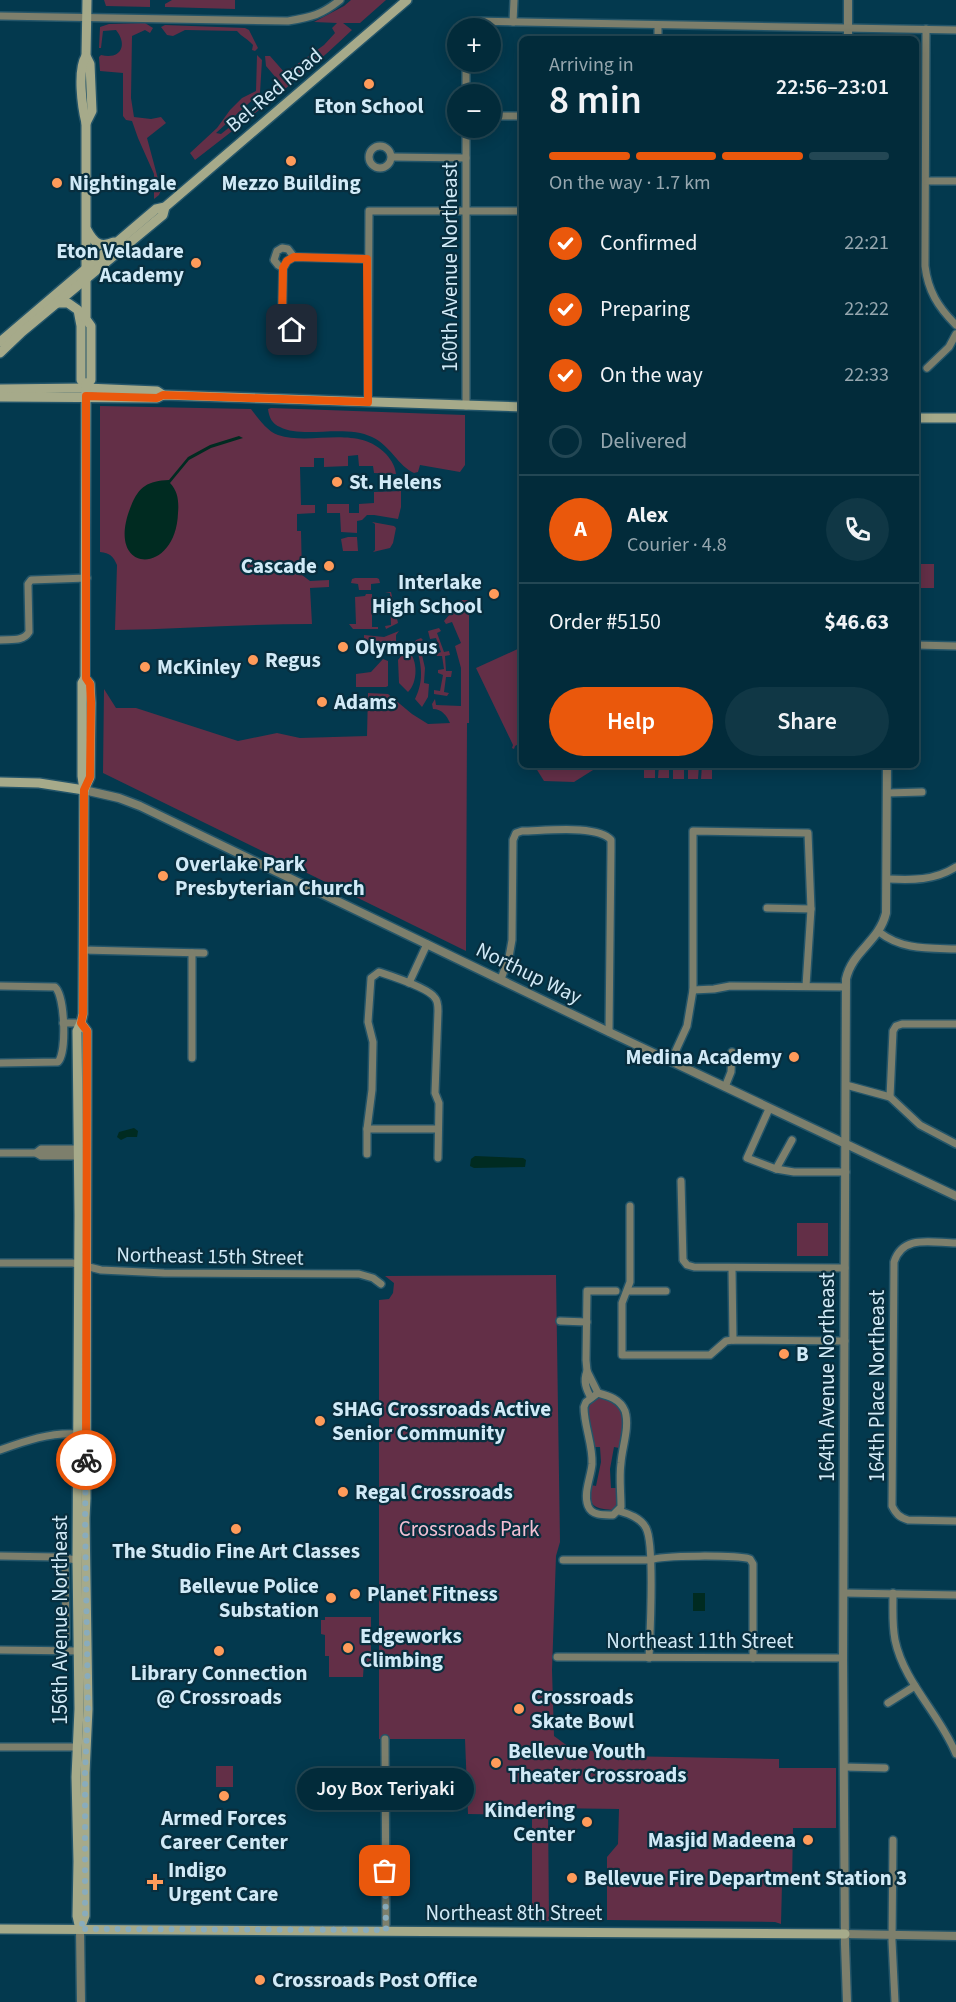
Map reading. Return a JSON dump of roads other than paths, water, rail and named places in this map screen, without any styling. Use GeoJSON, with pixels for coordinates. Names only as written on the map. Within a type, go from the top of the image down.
{"type":"FeatureCollection","features":[{"type":"Feature","properties":{"kind":"main road","name":"156th Avenue Northeast"},"geometry":{"type":"LineString","coordinates":[[80,1929],[85,1916],[85,1773],[88,1709],[85,1518],[87,1497],[82,1266],[78,1215],[77,1031],[83,1014],[82,683],[86,678],[87,578],[86,390],[81,381],[86,279],[86,123],[82,109],[81,63],[86,56],[87,0]]}},
{"type":"Feature","properties":{"kind":"main road","name":"Bel-Red Road"},"geometry":{"type":"LineString","coordinates":[[0,342],[156,209],[165,207],[407,0]]}},
{"type":"Feature","properties":{"kind":"main road","name":"Bel-Red Road"},"geometry":{"type":"LineString","coordinates":[[0,353],[163,215],[165,207]]}},
{"type":"Feature","properties":{"kind":"main road"},"geometry":{"type":"LineString","coordinates":[[86,227],[92,239],[99,244],[108,245],[119,240]]}},
{"type":"Feature","properties":{"kind":"main road"},"geometry":{"type":"LineString","coordinates":[[57,303],[76,306],[83,323]]}},
{"type":"Feature","properties":{"kind":"main road"},"geometry":{"type":"LineString","coordinates":[[0,389],[157,391],[163,395],[519,407]]}},
{"type":"Feature","properties":{"kind":"main road"},"geometry":{"type":"LineString","coordinates":[[0,397],[86,390]]}},
{"type":"Feature","properties":{"kind":"main road"},"geometry":{"type":"LineString","coordinates":[[919,418],[956,418]]}},
{"type":"Feature","properties":{"kind":"main road"},"geometry":{"type":"LineString","coordinates":[[0,782],[39,783],[84,790]]}},
{"type":"Feature","properties":{"kind":"main road","name":"156th Avenue Northeast"},"geometry":{"type":"LineString","coordinates":[[80,1929],[77,1916],[76,1777],[80,1709],[77,1560],[87,1031],[81,1023]]}},
{"type":"Feature","properties":{"kind":"main road","name":"Northeast 8th Street"},"geometry":{"type":"LineString","coordinates":[[0,1929],[845,1934]]}},
{"type":"Feature","properties":{"kind":"street"},"geometry":{"type":"LineString","coordinates":[[0,16],[288,21],[325,12],[340,0]]}},
{"type":"Feature","properties":{"kind":"street"},"geometry":{"type":"LineString","coordinates":[[513,22],[514,0]]}},
{"type":"Feature","properties":{"kind":"street"},"geometry":{"type":"LineString","coordinates":[[848,0],[848,36]]}},
{"type":"Feature","properties":{"kind":"street"},"geometry":{"type":"LineString","coordinates":[[501,22],[956,30]]}},
{"type":"Feature","properties":{"kind":"street"},"geometry":{"type":"LineString","coordinates":[[658,25],[658,36]]}},
{"type":"Feature","properties":{"kind":"street"},"geometry":{"type":"LineString","coordinates":[[926,29],[925,266],[927,282],[939,306],[956,325]]}},
{"type":"Feature","properties":{"kind":"street"},"geometry":{"type":"LineString","coordinates":[[501,116],[519,116]]}},
{"type":"Feature","properties":{"kind":"street","name":"160th Avenue Northeast"},"geometry":{"type":"LineString","coordinates":[[466,138],[466,406]]}},
{"type":"Feature","properties":{"kind":"street"},"geometry":{"type":"LineString","coordinates":[[392,157],[466,158]]}},
{"type":"Feature","properties":{"kind":"street"},"geometry":{"type":"LineString","coordinates":[[926,181],[956,181]]}},
{"type":"Feature","properties":{"kind":"street"},"geometry":{"type":"LineString","coordinates":[[368,402],[369,211],[519,211]]}},
{"type":"Feature","properties":{"kind":"street"},"geometry":{"type":"LineString","coordinates":[[294,257],[285,248],[277,251],[274,260],[278,265],[285,265],[294,257],[367,259]]}},
{"type":"Feature","properties":{"kind":"street"},"geometry":{"type":"LineString","coordinates":[[284,330],[282,322],[285,265]]}},
{"type":"Feature","properties":{"kind":"street"},"geometry":{"type":"LineString","coordinates":[[927,368],[949,347],[956,334]]}},
{"type":"Feature","properties":{"kind":"street"},"geometry":{"type":"LineString","coordinates":[[0,640],[22,639],[29,632],[28,585],[31,580],[87,578]]}},
{"type":"Feature","properties":{"kind":"street"},"geometry":{"type":"LineString","coordinates":[[919,645],[956,646]]}},
{"type":"Feature","properties":{"kind":"street","name":"164th Avenue Northeast"},"geometry":{"type":"LineString","coordinates":[[847,2002],[843,1658],[846,987],[847,976],[852,964],[879,932],[886,913],[887,768]]}},
{"type":"Feature","properties":{"kind":"street","name":"Northup Way"},"geometry":{"type":"LineString","coordinates":[[84,790],[96,791],[140,806],[769,1109],[956,1196]]}},
{"type":"Feature","properties":{"kind":"street"},"geometry":{"type":"LineString","coordinates":[[887,793],[922,792]]}},
{"type":"Feature","properties":{"kind":"street"},"geometry":{"type":"LineString","coordinates":[[501,979],[511,948],[513,840],[516,833],[522,831],[599,832],[609,838],[611,849],[609,1032]]}},
{"type":"Feature","properties":{"kind":"street"},"geometry":{"type":"LineString","coordinates":[[671,1061],[687,1026],[693,990],[693,831],[808,833],[811,909],[806,986]]}},
{"type":"Feature","properties":{"kind":"street"},"geometry":{"type":"LineString","coordinates":[[887,879],[936,877],[956,867]]}},
{"type":"Feature","properties":{"kind":"street"},"geometry":{"type":"LineString","coordinates":[[767,909],[811,909]]}},
{"type":"Feature","properties":{"kind":"street"},"geometry":{"type":"LineString","coordinates":[[879,932],[904,945],[956,949]]}},
{"type":"Feature","properties":{"kind":"street"},"geometry":{"type":"LineString","coordinates":[[409,983],[427,944]]}},
{"type":"Feature","properties":{"kind":"street"},"geometry":{"type":"LineString","coordinates":[[83,950],[204,953]]}},
{"type":"Feature","properties":{"kind":"street"},"geometry":{"type":"LineString","coordinates":[[192,953],[192,1058]]}},
{"type":"Feature","properties":{"kind":"street"},"geometry":{"type":"LineString","coordinates":[[367,1154],[373,1042],[368,1022],[371,978],[379,972],[434,995],[438,1004],[435,1093],[439,1103],[438,1158]]}},
{"type":"Feature","properties":{"kind":"street"},"geometry":{"type":"LineString","coordinates":[[0,986],[55,987],[61,996],[63,1023],[62,1057],[58,1062],[0,1063]]}},
{"type":"Feature","properties":{"kind":"street"},"geometry":{"type":"LineString","coordinates":[[693,990],[730,986],[846,987]]}},
{"type":"Feature","properties":{"kind":"street"},"geometry":{"type":"LineString","coordinates":[[63,1023],[81,1023]]}},
{"type":"Feature","properties":{"kind":"street"},"geometry":{"type":"LineString","coordinates":[[890,1097],[893,1030],[896,1026],[956,1024]]}},
{"type":"Feature","properties":{"kind":"street"},"geometry":{"type":"LineString","coordinates":[[725,1087],[731,1072],[732,1052]]}},
{"type":"Feature","properties":{"kind":"street"},"geometry":{"type":"LineString","coordinates":[[846,1085],[890,1097],[927,1130],[956,1144]]}},
{"type":"Feature","properties":{"kind":"street"},"geometry":{"type":"LineString","coordinates":[[769,1109],[747,1158],[776,1169],[794,1172],[846,1172]]}},
{"type":"Feature","properties":{"kind":"street"},"geometry":{"type":"LineString","coordinates":[[367,1129],[438,1129]]}},
{"type":"Feature","properties":{"kind":"street"},"geometry":{"type":"LineString","coordinates":[[776,1169],[792,1140]]}},
{"type":"Feature","properties":{"kind":"street"},"geometry":{"type":"LineString","coordinates":[[0,1153],[36,1153],[41,1149],[78,1152]]}},
{"type":"Feature","properties":{"kind":"street"},"geometry":{"type":"LineString","coordinates":[[681,1181],[683,1260],[687,1265],[732,1268],[845,1268]]}},
{"type":"Feature","properties":{"kind":"street"},"geometry":{"type":"LineString","coordinates":[[630,1206],[630,1281],[622,1303],[622,1355],[710,1355],[726,1341],[733,1340],[845,1341]]}},
{"type":"Feature","properties":{"kind":"street","name":"164th Place Northeast"},"geometry":{"type":"LineString","coordinates":[[956,1243],[910,1243],[901,1247],[894,1262],[892,1506],[900,1517],[914,1521],[956,1521]]}},
{"type":"Feature","properties":{"kind":"street","name":"Northeast 15th Street"},"geometry":{"type":"LineString","coordinates":[[0,1263],[62,1263],[101,1270],[164,1273],[359,1274],[373,1278],[381,1284]]}},
{"type":"Feature","properties":{"kind":"street"},"geometry":{"type":"LineString","coordinates":[[732,1268],[733,1340]]}},
{"type":"Feature","properties":{"kind":"street"},"geometry":{"type":"LineString","coordinates":[[598,1393],[586,1402],[584,1415],[592,1463],[587,1488],[588,1506],[592,1512],[599,1515],[613,1515],[621,1507],[620,1466],[626,1431],[626,1415],[616,1399],[598,1393],[587,1371],[586,1360],[587,1291],[616,1291]]}},
{"type":"Feature","properties":{"kind":"street"},"geometry":{"type":"LineString","coordinates":[[628,1291],[666,1291]]}},
{"type":"Feature","properties":{"kind":"street"},"geometry":{"type":"LineString","coordinates":[[560,1321],[587,1322]]}},
{"type":"Feature","properties":{"kind":"street"},"geometry":{"type":"LineString","coordinates":[[587,1371],[584,1377],[586,1389],[591,1398]]}},
{"type":"Feature","properties":{"kind":"street"},"geometry":{"type":"LineString","coordinates":[[0,1450],[40,1437],[60,1433],[78,1434]]}},
{"type":"Feature","properties":{"kind":"street"},"geometry":{"type":"LineString","coordinates":[[619,1511],[638,1519],[648,1533],[649,1658]]}},
{"type":"Feature","properties":{"kind":"street"},"geometry":{"type":"LineString","coordinates":[[0,1556],[57,1557],[77,1560]]}},
{"type":"Feature","properties":{"kind":"street"},"geometry":{"type":"LineString","coordinates":[[562,1560],[650,1560],[657,1557],[750,1559],[753,1564],[753,1658]]}},
{"type":"Feature","properties":{"kind":"street"},"geometry":{"type":"LineString","coordinates":[[65,1559],[66,1638]]}},
{"type":"Feature","properties":{"kind":"street"},"geometry":{"type":"LineString","coordinates":[[844,1593],[956,1595]]}},
{"type":"Feature","properties":{"kind":"street"},"geometry":{"type":"LineString","coordinates":[[894,1593],[895,1640],[905,1668],[938,1719],[956,1754]]}},
{"type":"Feature","properties":{"kind":"street"},"geometry":{"type":"LineString","coordinates":[[0,1650],[79,1651]]}},
{"type":"Feature","properties":{"kind":"street","name":"Northeast 11th Street"},"geometry":{"type":"LineString","coordinates":[[557,1657],[843,1658]]}},
{"type":"Feature","properties":{"kind":"street"},"geometry":{"type":"LineString","coordinates":[[888,1703],[915,1686]]}},
{"type":"Feature","properties":{"kind":"street"},"geometry":{"type":"LineString","coordinates":[[385,1739],[386,1930]]}},
{"type":"Feature","properties":{"kind":"street"},"geometry":{"type":"LineString","coordinates":[[0,1747],[77,1747]]}},
{"type":"Feature","properties":{"kind":"street"},"geometry":{"type":"LineString","coordinates":[[844,1767],[885,1768]]}},
{"type":"Feature","properties":{"kind":"street"},"geometry":{"type":"LineString","coordinates":[[893,1840],[892,1935],[895,2002]]}},
{"type":"Feature","properties":{"kind":"street","name":"156th Avenue Northeast"},"geometry":{"type":"LineString","coordinates":[[80,1929],[81,2002]]}},
{"type":"Feature","properties":{"kind":"street","name":"Northeast 8th Street"},"geometry":{"type":"LineString","coordinates":[[845,1934],[956,1936]]}},
{"type":"Feature","properties":{"kind":"place","name":"Eton School"},"geometry":{"type":"Point","coordinates":[369,84]}},
{"type":"Feature","properties":{"kind":"place","name":"Mezzo Building"},"geometry":{"type":"Point","coordinates":[291,161]}},
{"type":"Feature","properties":{"kind":"place","name":"Nightingale"},"geometry":{"type":"Point","coordinates":[57,183]}},
{"type":"Feature","properties":{"kind":"place","name":"Eton Veladare Academy"},"geometry":{"type":"Point","coordinates":[196,263]}},
{"type":"Feature","properties":{"kind":"place","name":"St. Helens"},"geometry":{"type":"Point","coordinates":[337,482]}},
{"type":"Feature","properties":{"kind":"place","name":"Cascade"},"geometry":{"type":"Point","coordinates":[329,566]}},
{"type":"Feature","properties":{"kind":"place","name":"Interlake High School"},"geometry":{"type":"Point","coordinates":[494,594]}},
{"type":"Feature","properties":{"kind":"place","name":"Olympus"},"geometry":{"type":"Point","coordinates":[343,647]}},
{"type":"Feature","properties":{"kind":"place","name":"Regus"},"geometry":{"type":"Point","coordinates":[253,660]}},
{"type":"Feature","properties":{"kind":"place","name":"McKinley"},"geometry":{"type":"Point","coordinates":[145,667]}},
{"type":"Feature","properties":{"kind":"place","name":"Adams"},"geometry":{"type":"Point","coordinates":[322,702]}},
{"type":"Feature","properties":{"kind":"place","name":"Overlake Park Presbyterian Church"},"geometry":{"type":"Point","coordinates":[163,876]}},
{"type":"Feature","properties":{"kind":"place","name":"Medina Academy"},"geometry":{"type":"Point","coordinates":[794,1057]}},
{"type":"Feature","properties":{"kind":"place","name":"B"},"geometry":{"type":"Point","coordinates":[784,1354]}},
{"type":"Feature","properties":{"kind":"place","name":"SHAG Crossroads Active Senior Community"},"geometry":{"type":"Point","coordinates":[320,1421]}},
{"type":"Feature","properties":{"kind":"place","name":"Regal Crossroads"},"geometry":{"type":"Point","coordinates":[343,1492]}},
{"type":"Feature","properties":{"kind":"place","name":"The Studio Fine Art Classes"},"geometry":{"type":"Point","coordinates":[236,1529]}},
{"type":"Feature","properties":{"kind":"place","name":"Planet Fitness"},"geometry":{"type":"Point","coordinates":[355,1594]}},
{"type":"Feature","properties":{"kind":"place","name":"Bellevue Police Substation"},"geometry":{"type":"Point","coordinates":[331,1598]}},
{"type":"Feature","properties":{"kind":"place","name":"Edgeworks Climbing"},"geometry":{"type":"Point","coordinates":[348,1648]}},
{"type":"Feature","properties":{"kind":"place","name":"Library Connection @ Crossroads"},"geometry":{"type":"Point","coordinates":[219,1651]}},
{"type":"Feature","properties":{"kind":"place","name":"Crossroads Skate Bowl"},"geometry":{"type":"Point","coordinates":[519,1709]}},
{"type":"Feature","properties":{"kind":"place","name":"Bellevue Youth Theater Crossroads"},"geometry":{"type":"Point","coordinates":[496,1763]}},
{"type":"Feature","properties":{"kind":"place","name":"Armed Forces Career Center"},"geometry":{"type":"Point","coordinates":[224,1796]}},
{"type":"Feature","properties":{"kind":"place","name":"Kindering Center"},"geometry":{"type":"Point","coordinates":[587,1822]}},
{"type":"Feature","properties":{"kind":"place","name":"Masjid Madeena"},"geometry":{"type":"Point","coordinates":[808,1840]}},
{"type":"Feature","properties":{"kind":"place","name":"Joy Box Teriyaki"},"geometry":{"type":"Point","coordinates":[385,1871]}},
{"type":"Feature","properties":{"kind":"place","name":"Bellevue Fire Department Station 3"},"geometry":{"type":"Point","coordinates":[572,1878]}},
{"type":"Feature","properties":{"kind":"place","name":"Indigo Urgent Care"},"geometry":{"type":"Point","coordinates":[155,1882]}},
{"type":"Feature","properties":{"kind":"place","name":"Crossroads Post Office"},"geometry":{"type":"Point","coordinates":[260,1980]}},
{"type":"Feature","properties":{"kind":"park label","name":"Crossroads Park"},"geometry":{"type":"Point","coordinates":[469,1529]}}]}
